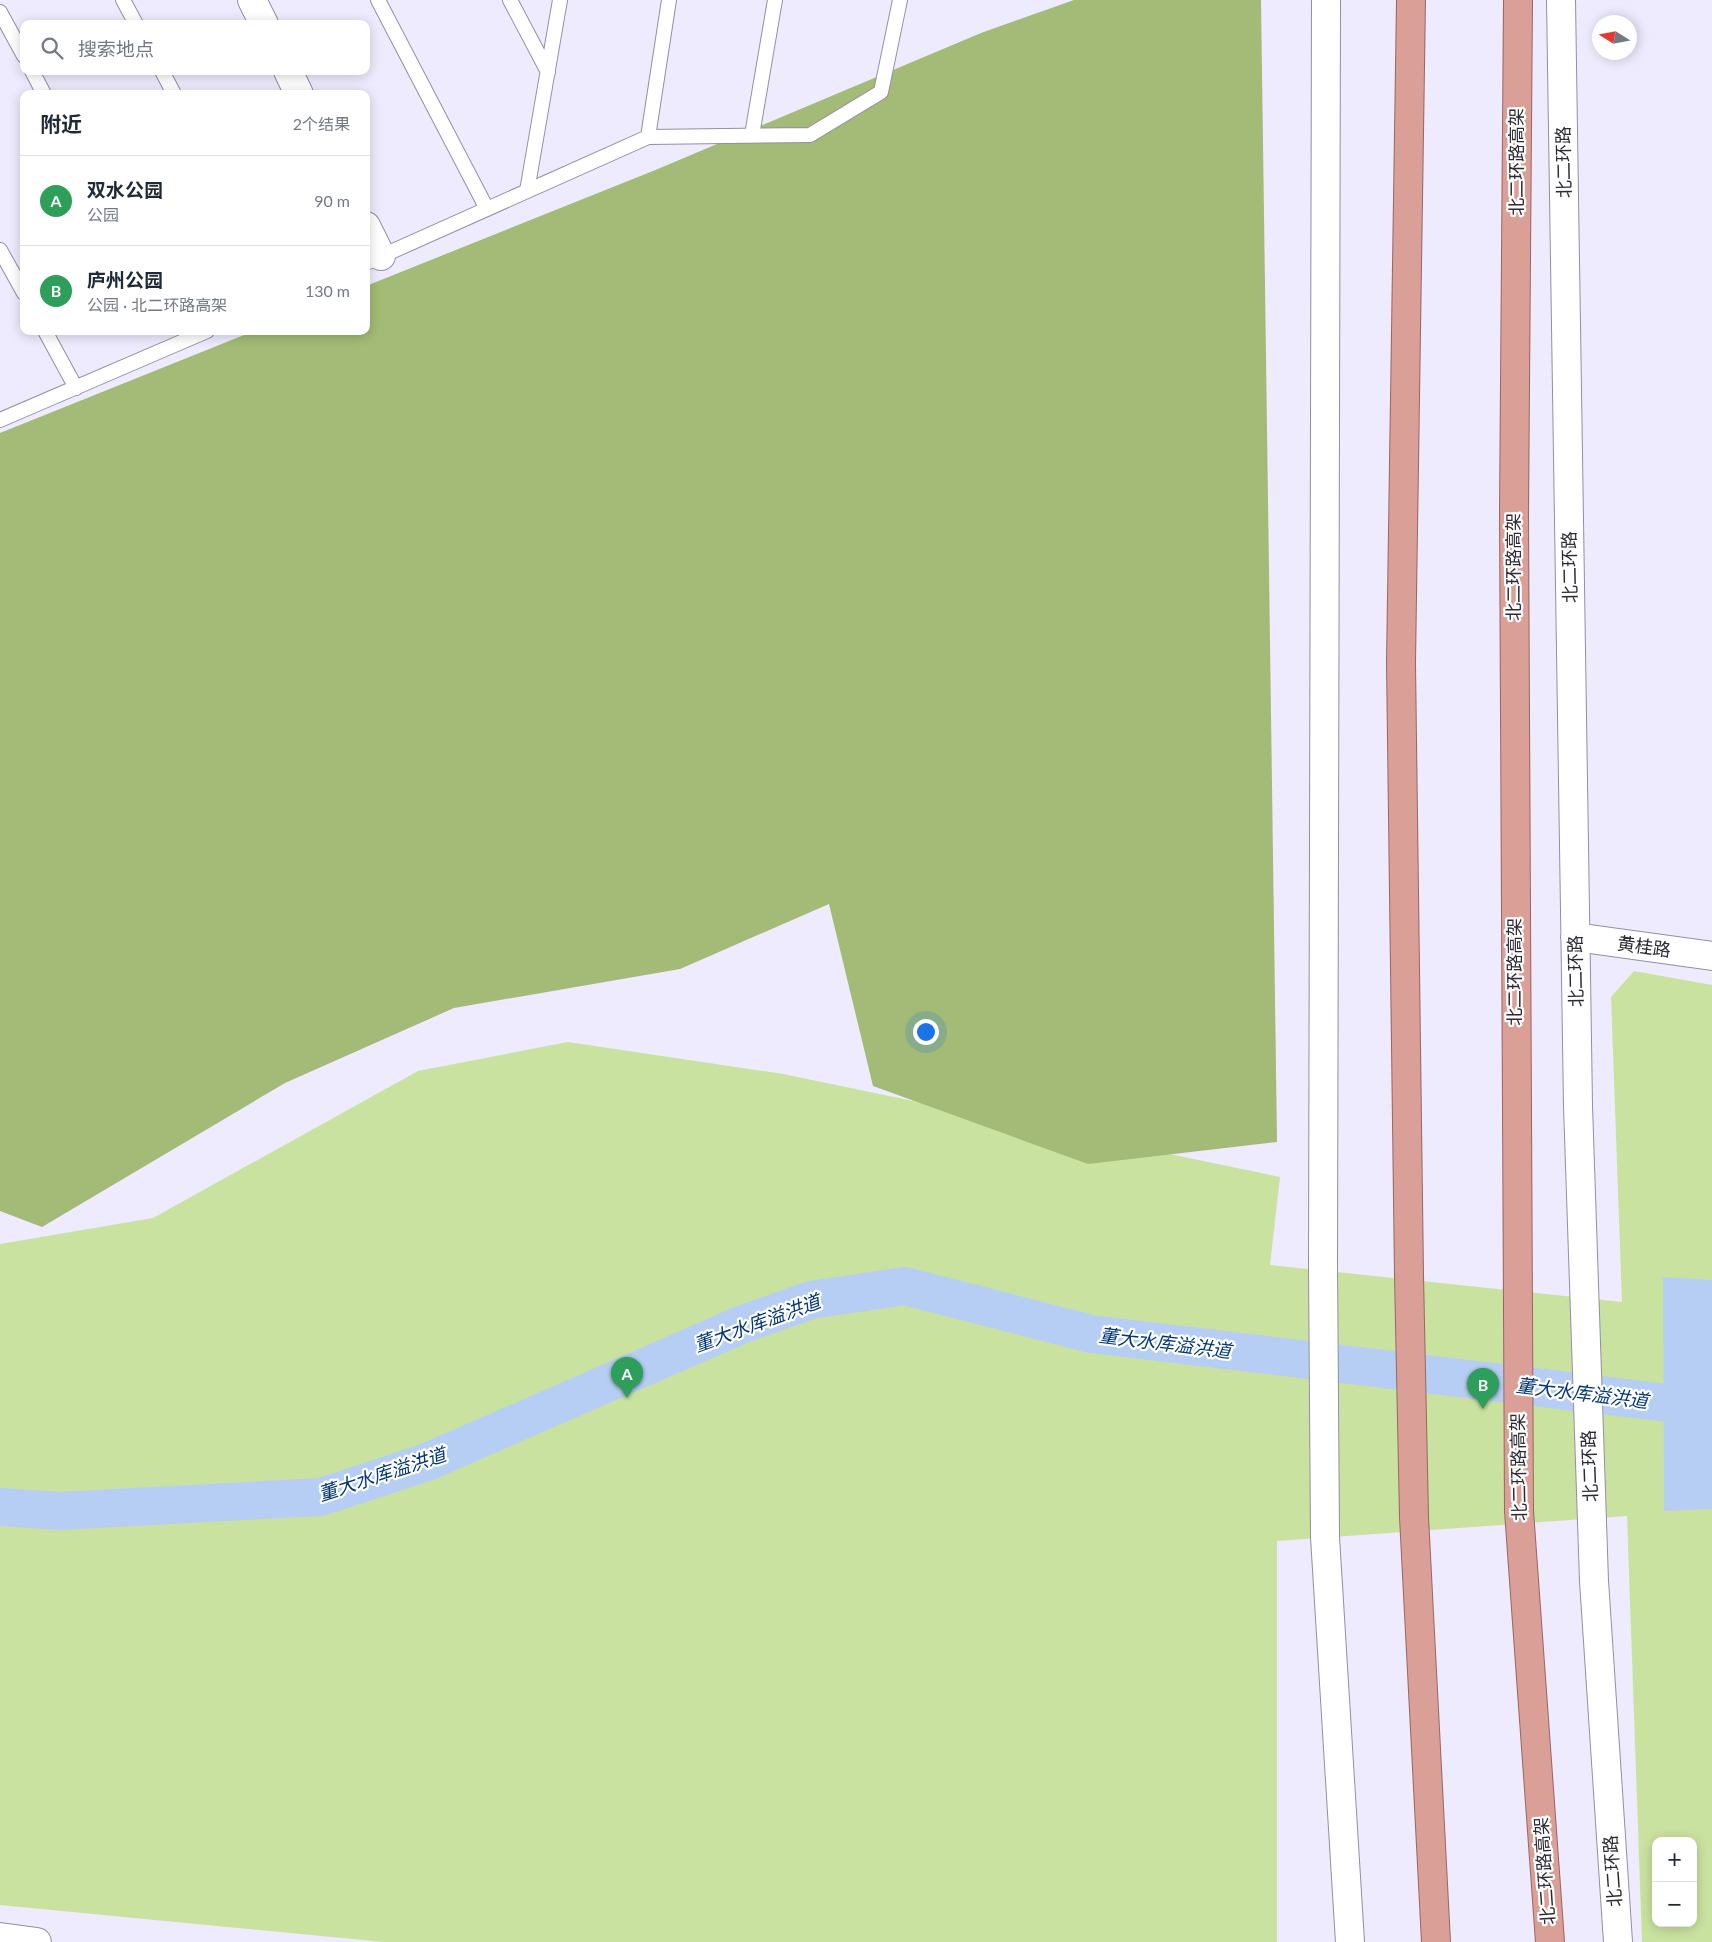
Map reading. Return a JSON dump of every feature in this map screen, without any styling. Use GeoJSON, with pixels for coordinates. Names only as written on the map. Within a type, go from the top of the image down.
{"type":"FeatureCollection","features":[{"type":"Feature","properties":{"kind":"highway"},"geometry":{"type":"LineString","coordinates":[[1411,0],[1401,663],[1414,1517],[1436,1942]]}},
{"type":"Feature","properties":{"kind":"highway","name":"北二环路高架"},"geometry":{"type":"LineString","coordinates":[[1518,0],[1514,524],[1518,1511],[1550,1942]]}},
{"type":"Feature","properties":{"kind":"street"},"geometry":{"type":"LineString","coordinates":[[252,0],[262,20]]}},
{"type":"Feature","properties":{"kind":"street"},"geometry":{"type":"LineString","coordinates":[[1326,0],[1323,1264],[1325,1537],[1350,1942]]}},
{"type":"Feature","properties":{"kind":"street","name":"北二环路"},"geometry":{"type":"LineString","coordinates":[[1561,0],[1575,937],[1583,1274],[1594,1581],[1618,1942]]}},
{"type":"Feature","properties":{"kind":"street"},"geometry":{"type":"LineString","coordinates":[[290,75],[297,90]]}},
{"type":"Feature","properties":{"kind":"street"},"geometry":{"type":"LineString","coordinates":[[370,243],[374,260]]}},
{"type":"Feature","properties":{"kind":"street","name":"黄桂路"},"geometry":{"type":"LineString","coordinates":[[1575,937],[1712,956]]}},
{"type":"Feature","properties":{"kind":"street"},"geometry":{"type":"LineString","coordinates":[[0,1937],[37,1942]]}},
{"type":"Feature","properties":{"kind":"lane"},"geometry":{"type":"LineString","coordinates":[[123,0],[134,20]]}},
{"type":"Feature","properties":{"kind":"lane"},"geometry":{"type":"LineString","coordinates":[[378,0],[487,209]]}},
{"type":"Feature","properties":{"kind":"lane"},"geometry":{"type":"LineString","coordinates":[[510,0],[548,72]]}},
{"type":"Feature","properties":{"kind":"lane"},"geometry":{"type":"LineString","coordinates":[[527,191],[560,0]]}},
{"type":"Feature","properties":{"kind":"lane"},"geometry":{"type":"LineString","coordinates":[[648,137],[669,0]]}},
{"type":"Feature","properties":{"kind":"lane"},"geometry":{"type":"LineString","coordinates":[[752,136],[775,0]]}},
{"type":"Feature","properties":{"kind":"lane"},"geometry":{"type":"LineString","coordinates":[[374,260],[648,137],[810,135],[881,92],[900,0]]}},
{"type":"Feature","properties":{"kind":"lane"},"geometry":{"type":"LineString","coordinates":[[0,12],[20,49]]}},
{"type":"Feature","properties":{"kind":"lane"},"geometry":{"type":"LineString","coordinates":[[34,75],[42,90]]}},
{"type":"Feature","properties":{"kind":"lane"},"geometry":{"type":"LineString","coordinates":[[164,75],[172,90]]}},
{"type":"Feature","properties":{"kind":"lane"},"geometry":{"type":"LineString","coordinates":[[0,250],[20,286]]}},
{"type":"Feature","properties":{"kind":"lane"},"geometry":{"type":"LineString","coordinates":[[47,335],[76,388]]}},
{"type":"Feature","properties":{"kind":"lane"},"geometry":{"type":"LineString","coordinates":[[0,420],[76,388],[175,338],[189,335]]}},
{"type":"Feature","properties":{"kind":"green space"},"geometry":{"type":"Polygon","coordinates":[[[1074,0],[1261,0],[1277,1142],[1088,1164],[873,1086],[829,904],[680,969],[454,1008],[285,1083],[42,1227],[0,1211],[0,433],[244,335],[370,335],[370,284],[653,171],[981,33],[1074,0]]]}},
{"type":"Feature","properties":{"kind":"green space"},"geometry":{"type":"Polygon","coordinates":[[[1634,971],[1712,985],[1712,1942],[1642,1942],[1627,1516],[1277,1541],[1277,1942],[384,1942],[0,1905],[0,1244],[153,1218],[418,1071],[568,1042],[783,1074],[1280,1177],[1270,1265],[1622,1302],[1611,997],[1634,971]]]}},
{"type":"Feature","properties":{"kind":"water"},"geometry":{"type":"Polygon","coordinates":[[[1663,1277],[1712,1280],[1712,1509],[1664,1511],[1663,1277]]]}},
{"type":"Feature","properties":{"kind":"waterway","name":"董大水库溢洪道"},"geometry":{"type":"LineString","coordinates":[[0,1507],[60,1511],[321,1497],[427,1462],[743,1324],[811,1300],[905,1286],[1091,1334],[1685,1405],[1712,1404]]}},
{"type":"Feature","properties":{"kind":"place","name":"双水公园"},"geometry":{"type":"Point","coordinates":[627,1398]}},
{"type":"Feature","properties":{"kind":"place","name":"庐州公园"},"geometry":{"type":"Point","coordinates":[1483,1409]}}]}
